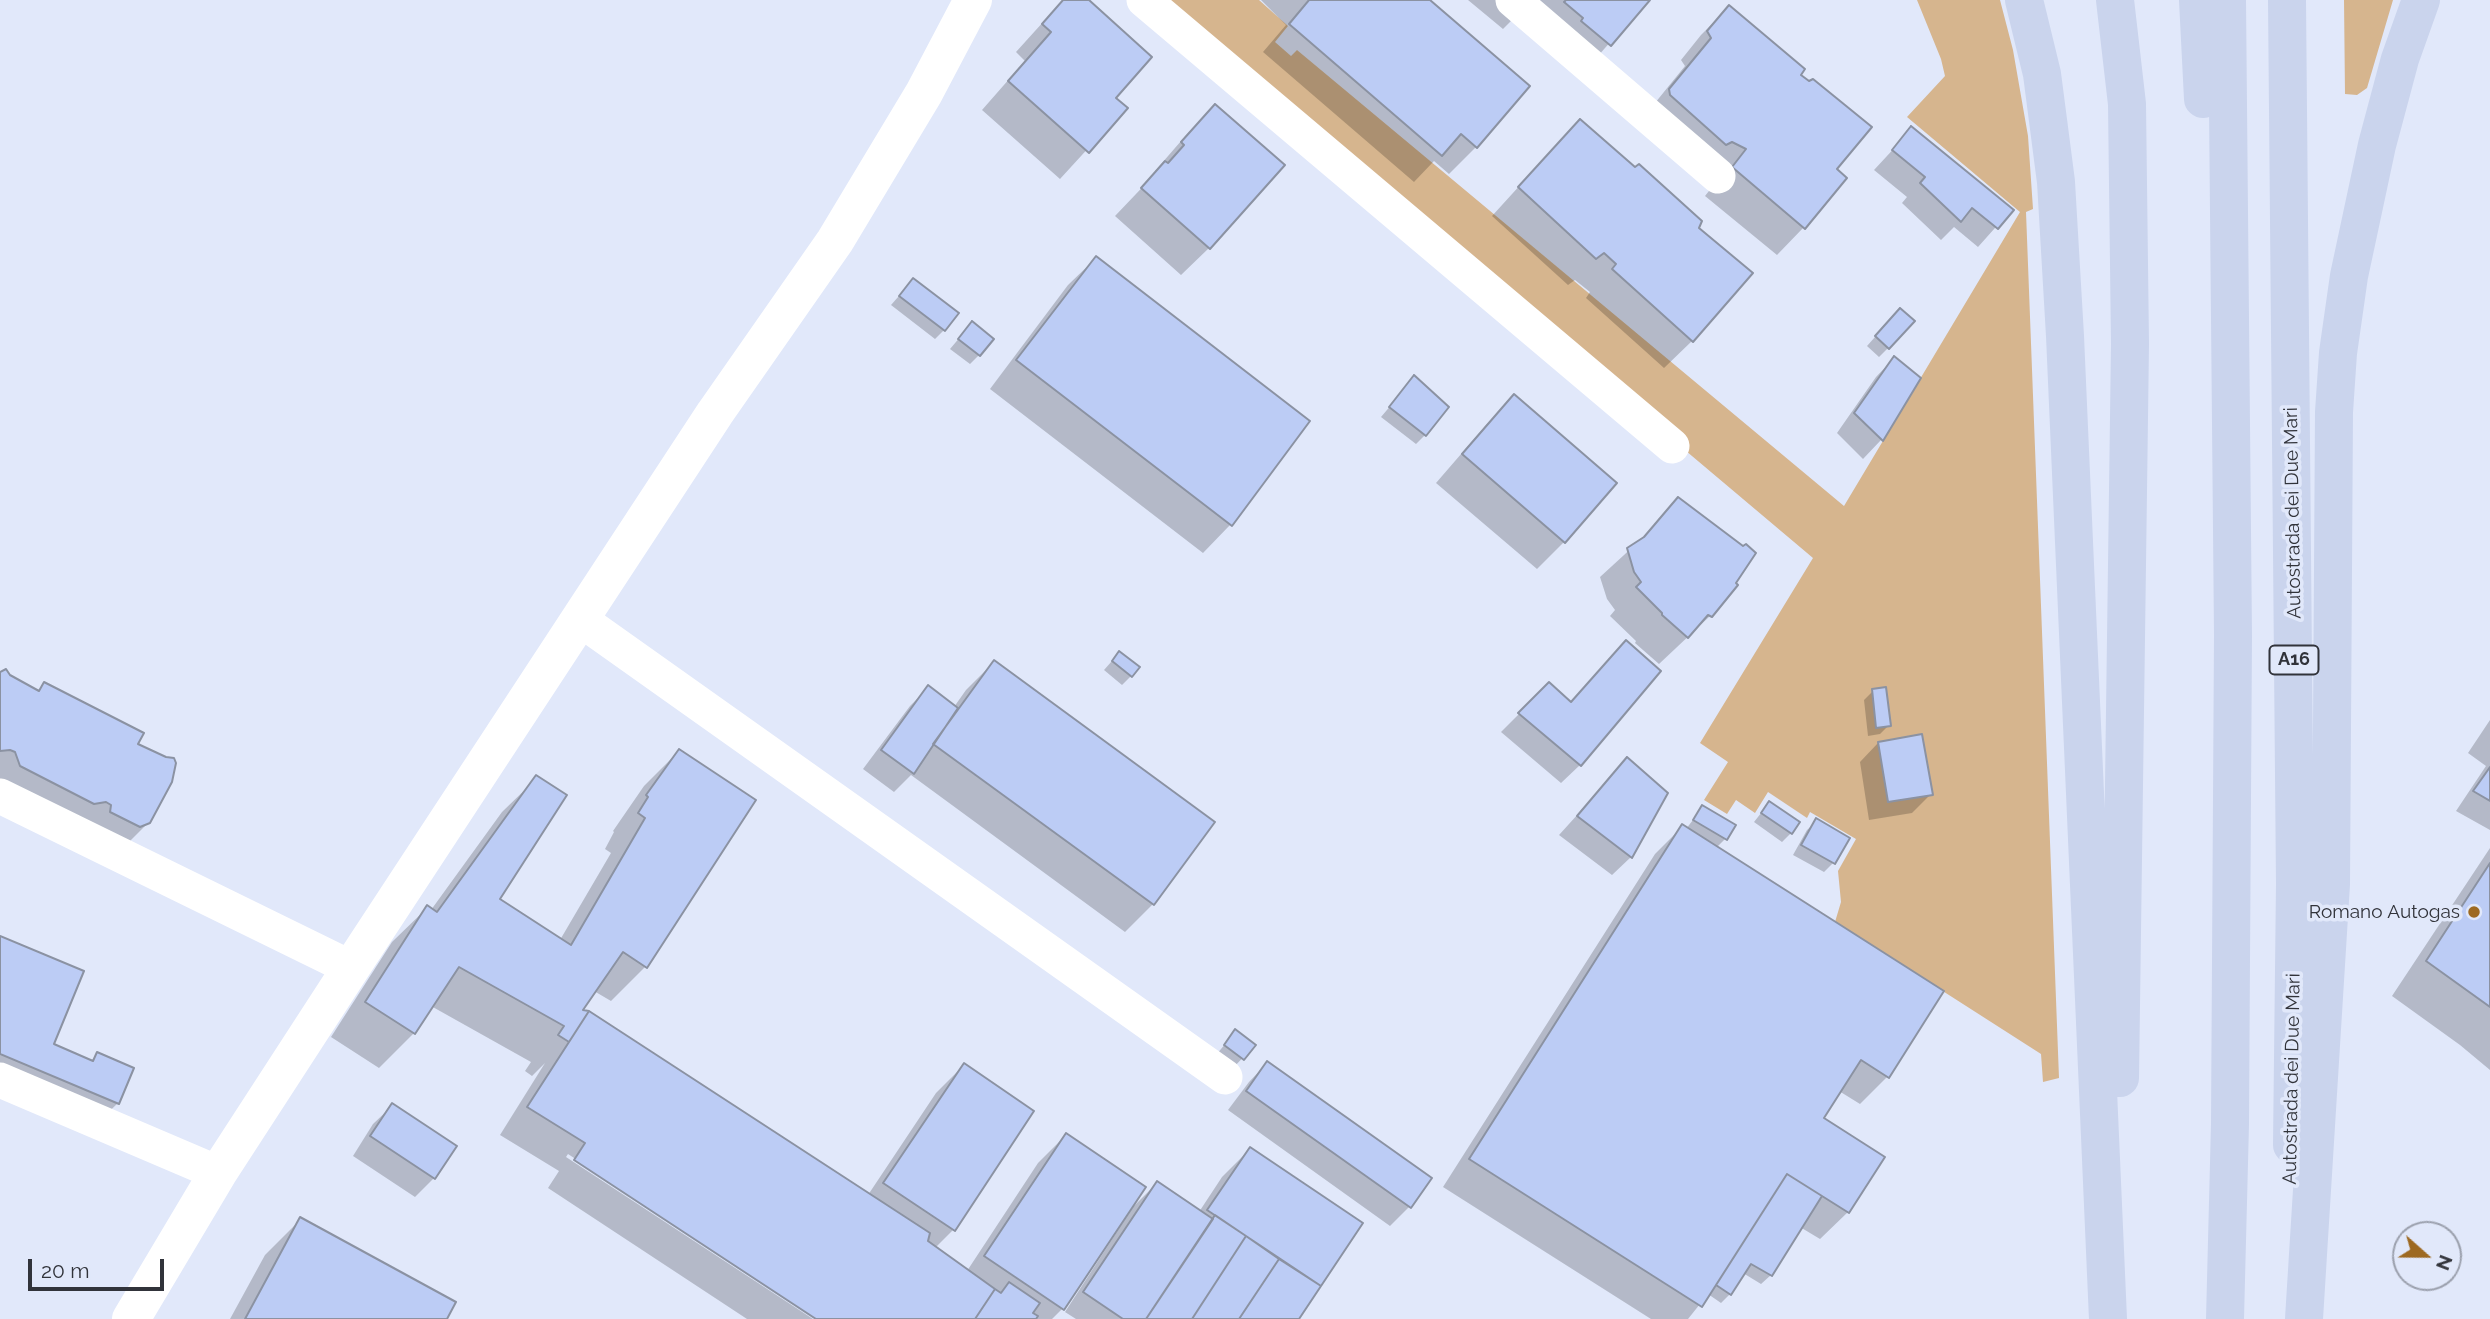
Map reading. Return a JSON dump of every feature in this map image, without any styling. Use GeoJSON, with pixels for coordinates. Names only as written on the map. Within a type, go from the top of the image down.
{"type":"FeatureCollection","features":[{"type":"Feature","properties":{"kind":"highway"},"geometry":{"type":"LineString","coordinates":[[2024,0],[2042,74],[2057,195],[2108,1319]]}},
{"type":"Feature","properties":{"kind":"highway"},"geometry":{"type":"LineString","coordinates":[[2115,0],[2127,104],[2130,344],[2125,842],[2115,1319]]}},
{"type":"Feature","properties":{"kind":"highway"},"geometry":{"type":"LineString","coordinates":[[2198,0],[2232,635]]}},
{"type":"Feature","properties":{"kind":"highway"},"geometry":{"type":"LineString","coordinates":[[2225,1319],[2230,1124],[2232,635],[2227,0]]}},
{"type":"Feature","properties":{"kind":"highway","name":"Autostrada dei Due Mari"},"geometry":{"type":"LineString","coordinates":[[2287,0],[2295,870],[2288,1319]]}},
{"type":"Feature","properties":{"kind":"highway"},"geometry":{"type":"LineString","coordinates":[[2304,1319],[2331,884],[2334,412],[2339,353],[2349,276],[2377,145],[2400,59],[2421,0]]}},
{"type":"Feature","properties":{"kind":"street"},"geometry":{"type":"LineString","coordinates":[[131,1319],[218,1173],[351,968],[715,413],[835,241],[924,93],[973,0]]}},
{"type":"Feature","properties":{"kind":"street"},"geometry":{"type":"LineString","coordinates":[[1143,0],[1672,446]]}},
{"type":"Feature","properties":{"kind":"street"},"geometry":{"type":"LineString","coordinates":[[1513,0],[1718,176]]}},
{"type":"Feature","properties":{"kind":"street"},"geometry":{"type":"LineString","coordinates":[[581,620],[1225,1077]]}},
{"type":"Feature","properties":{"kind":"street"},"geometry":{"type":"LineString","coordinates":[[0,796],[351,968]]}},
{"type":"Feature","properties":{"kind":"street"},"geometry":{"type":"LineString","coordinates":[[0,1080],[218,1173]]}},
{"type":"Feature","properties":{"kind":"shaded area"},"geometry":{"type":"Polygon","coordinates":[[[1151,0],[1259,0],[1288,26],[1275,42],[1291,56],[1297,50],[1844,506],[2020,212],[1907,117],[1945,76],[1941,59],[1917,0],[2000,0],[2013,50],[2028,136],[2033,209],[2026,212],[2059,1078],[2043,1082],[2041,1054],[1835,922],[1841,902],[1838,871],[1856,839],[1810,812],[1807,818],[1768,792],[1755,813],[1736,800],[1727,814],[1704,800],[1728,762],[1700,743],[1813,558],[1151,0]]]}},
{"type":"Feature","properties":{"kind":"shaded area"},"geometry":{"type":"Polygon","coordinates":[[[2344,0],[2393,0],[2367,88],[2357,95],[2345,94],[2344,0]]]}},
{"type":"Feature","properties":{"kind":"building"},"geometry":{"type":"Polygon","coordinates":[[[1063,0],[1089,0],[1152,57],[1116,98],[1128,108],[1089,153],[1008,81],[1051,32],[1042,24],[1063,0]]]}},
{"type":"Feature","properties":{"kind":"building"},"geometry":{"type":"Polygon","coordinates":[[[1309,0],[1430,0],[1530,86],[1477,148],[1461,134],[1442,156],[1289,24],[1309,0]]]}},
{"type":"Feature","properties":{"kind":"building"},"geometry":{"type":"Polygon","coordinates":[[[1650,0],[1611,46],[1581,21],[1583,18],[1564,2],[1650,0]]]}},
{"type":"Feature","properties":{"kind":"building"},"geometry":{"type":"Polygon","coordinates":[[[1729,5],[1805,69],[1801,75],[1809,81],[1813,79],[1872,127],[1837,169],[1847,178],[1805,229],[1732,167],[1746,149],[1732,142],[1726,145],[1670,95],[1669,89],[1711,38],[1707,31],[1729,5]]]}},
{"type":"Feature","properties":{"kind":"building"},"geometry":{"type":"Polygon","coordinates":[[[1215,104],[1285,165],[1210,249],[1141,188],[1165,161],[1168,163],[1184,145],[1181,142],[1215,104]]]}},
{"type":"Feature","properties":{"kind":"building"},"geometry":{"type":"Polygon","coordinates":[[[1580,119],[1635,167],[1639,164],[1702,221],[1699,228],[1753,273],[1693,342],[1612,269],[1616,264],[1604,253],[1596,259],[1518,187],[1580,119]]]}},
{"type":"Feature","properties":{"kind":"building"},"geometry":{"type":"Polygon","coordinates":[[[1911,126],[2014,210],[1998,229],[1972,208],[1961,222],[1920,183],[1925,177],[1892,150],[1911,126]]]}},
{"type":"Feature","properties":{"kind":"building"},"geometry":{"type":"Polygon","coordinates":[[[1096,256],[1310,421],[1232,526],[1016,360],[1096,256]]]}},
{"type":"Feature","properties":{"kind":"building"},"geometry":{"type":"Polygon","coordinates":[[[913,278],[959,313],[945,331],[899,296],[913,278]]]}},
{"type":"Feature","properties":{"kind":"building"},"geometry":{"type":"Polygon","coordinates":[[[1900,308],[1915,321],[1889,349],[1875,336],[1900,308]]]}},
{"type":"Feature","properties":{"kind":"building"},"geometry":{"type":"Polygon","coordinates":[[[972,321],[994,339],[980,356],[958,339],[972,321]]]}},
{"type":"Feature","properties":{"kind":"building"},"geometry":{"type":"Polygon","coordinates":[[[1894,356],[1921,378],[1883,441],[1854,413],[1894,356]]]}},
{"type":"Feature","properties":{"kind":"building"},"geometry":{"type":"Polygon","coordinates":[[[1414,375],[1449,407],[1426,436],[1389,407],[1414,375]]]}},
{"type":"Feature","properties":{"kind":"building"},"geometry":{"type":"Polygon","coordinates":[[[1514,394],[1617,483],[1565,543],[1462,454],[1514,394]]]}},
{"type":"Feature","properties":{"kind":"building"},"geometry":{"type":"Polygon","coordinates":[[[1678,497],[1756,553],[1736,583],[1738,585],[1712,617],[1708,615],[1688,638],[1636,587],[1641,582],[1634,572],[1627,548],[1644,537],[1678,497]]]}},
{"type":"Feature","properties":{"kind":"building"},"geometry":{"type":"Polygon","coordinates":[[[1626,640],[1661,671],[1581,766],[1518,713],[1549,682],[1571,702],[1626,640]]]}},
{"type":"Feature","properties":{"kind":"building"},"geometry":{"type":"Polygon","coordinates":[[[1119,651],[1140,667],[1132,677],[1112,661],[1119,651]]]}},
{"type":"Feature","properties":{"kind":"building"},"geometry":{"type":"Polygon","coordinates":[[[994,660],[1215,822],[1154,905],[933,744],[994,660]]]}},
{"type":"Feature","properties":{"kind":"building"},"geometry":{"type":"Polygon","coordinates":[[[6,669],[10,675],[39,691],[44,682],[144,733],[138,744],[174,758],[176,763],[172,782],[150,823],[140,827],[110,812],[111,805],[106,802],[94,804],[20,766],[15,752],[0,751],[0,672],[6,669]]]}},
{"type":"Feature","properties":{"kind":"building"},"geometry":{"type":"Polygon","coordinates":[[[928,685],[958,708],[914,774],[881,750],[928,685]]]}},
{"type":"Feature","properties":{"kind":"building"},"geometry":{"type":"Polygon","coordinates":[[[1886,687],[1891,726],[1876,728],[1872,689],[1886,687]]]}},
{"type":"Feature","properties":{"kind":"building"},"geometry":{"type":"Polygon","coordinates":[[[1922,734],[1933,795],[1888,802],[1878,742],[1922,734]]]}},
{"type":"Feature","properties":{"kind":"building"},"geometry":{"type":"Polygon","coordinates":[[[679,749],[756,800],[647,968],[623,952],[583,1010],[589,1011],[569,1042],[558,1035],[564,1026],[459,967],[415,1034],[365,1002],[427,905],[437,912],[536,775],[567,795],[500,899],[571,945],[645,818],[638,813],[648,797],[646,795],[679,749]]]}},
{"type":"Feature","properties":{"kind":"building"},"geometry":{"type":"Polygon","coordinates":[[[1627,757],[1668,793],[1632,858],[1577,816],[1627,757]]]}},
{"type":"Feature","properties":{"kind":"building"},"geometry":{"type":"Polygon","coordinates":[[[2490,767],[2490,801],[2473,791],[2490,767]]]}},
{"type":"Feature","properties":{"kind":"building"},"geometry":{"type":"Polygon","coordinates":[[[1769,801],[1800,822],[1792,834],[1761,813],[1769,801]]]}},
{"type":"Feature","properties":{"kind":"building"},"geometry":{"type":"Polygon","coordinates":[[[1702,805],[1736,825],[1727,840],[1693,820],[1702,805]]]}},
{"type":"Feature","properties":{"kind":"building"},"geometry":{"type":"Polygon","coordinates":[[[1816,818],[1850,838],[1835,864],[1801,845],[1816,818]]]}},
{"type":"Feature","properties":{"kind":"building"},"geometry":{"type":"Polygon","coordinates":[[[1682,824],[1944,991],[1889,1078],[1861,1060],[1824,1118],[1885,1157],[1849,1213],[1787,1174],[1702,1307],[1469,1159],[1682,824]]]}},
{"type":"Feature","properties":{"kind":"building","name":"Romano Autogas"},"geometry":{"type":"Polygon","coordinates":[[[2490,863],[2490,1007],[2426,961],[2490,863]]]}},
{"type":"Feature","properties":{"kind":"building"},"geometry":{"type":"Polygon","coordinates":[[[0,936],[84,971],[54,1044],[93,1061],[97,1052],[134,1068],[119,1104],[0,1054],[0,936]]]}},
{"type":"Feature","properties":{"kind":"building"},"geometry":{"type":"Polygon","coordinates":[[[589,1011],[930,1233],[928,1241],[995,1289],[975,1319],[816,1319],[574,1160],[585,1143],[527,1107],[589,1011]]]}},
{"type":"Feature","properties":{"kind":"building"},"geometry":{"type":"Polygon","coordinates":[[[1235,1029],[1256,1045],[1244,1060],[1224,1045],[1235,1029]]]}},
{"type":"Feature","properties":{"kind":"building"},"geometry":{"type":"Polygon","coordinates":[[[1267,1061],[1432,1178],[1411,1208],[1246,1091],[1267,1061]]]}},
{"type":"Feature","properties":{"kind":"building"},"geometry":{"type":"Polygon","coordinates":[[[964,1063],[1034,1111],[955,1231],[883,1183],[964,1063]]]}},
{"type":"Feature","properties":{"kind":"building"},"geometry":{"type":"Polygon","coordinates":[[[392,1103],[457,1146],[435,1179],[370,1136],[392,1103]]]}},
{"type":"Feature","properties":{"kind":"building"},"geometry":{"type":"Polygon","coordinates":[[[1066,1133],[1146,1187],[1064,1310],[984,1256],[1066,1133]]]}},
{"type":"Feature","properties":{"kind":"building"},"geometry":{"type":"Polygon","coordinates":[[[1250,1147],[1363,1223],[1321,1286],[1207,1210],[1250,1147]]]}},
{"type":"Feature","properties":{"kind":"building"},"geometry":{"type":"Polygon","coordinates":[[[1787,1174],[1822,1196],[1772,1276],[1751,1264],[1731,1295],[1716,1285],[1787,1174]]]}},
{"type":"Feature","properties":{"kind":"building"},"geometry":{"type":"Polygon","coordinates":[[[1157,1181],[1213,1219],[1146,1319],[1123,1319],[1083,1292],[1157,1181]]]}},
{"type":"Feature","properties":{"kind":"building"},"geometry":{"type":"Polygon","coordinates":[[[1215,1215],[1246,1236],[1192,1319],[1146,1319],[1215,1215]]]}},
{"type":"Feature","properties":{"kind":"building"},"geometry":{"type":"Polygon","coordinates":[[[300,1217],[456,1302],[447,1319],[245,1319],[300,1217]]]}},
{"type":"Feature","properties":{"kind":"building"},"geometry":{"type":"Polygon","coordinates":[[[1246,1236],[1279,1259],[1239,1319],[1192,1319],[1246,1236]]]}},
{"type":"Feature","properties":{"kind":"building"},"geometry":{"type":"Polygon","coordinates":[[[1279,1259],[1321,1286],[1299,1319],[1239,1319],[1279,1259]]]}},
{"type":"Feature","properties":{"kind":"building"},"geometry":{"type":"Polygon","coordinates":[[[1009,1282],[1040,1303],[1033,1313],[1038,1316],[1036,1319],[975,1319],[995,1289],[1001,1293],[1009,1282]]]}},
{"type":"Feature","properties":{"kind":"place","name":"Romano Autogas"},"geometry":{"type":"Point","coordinates":[2474,912]}}]}
